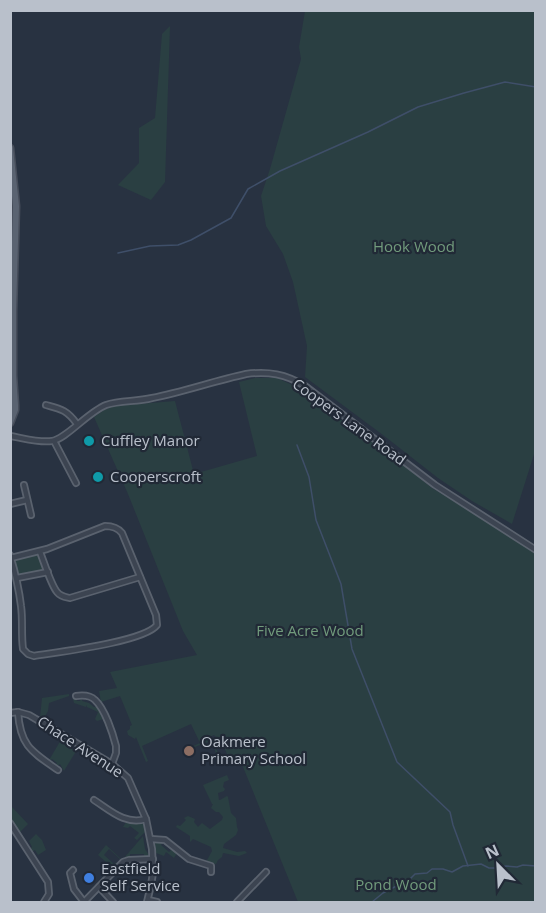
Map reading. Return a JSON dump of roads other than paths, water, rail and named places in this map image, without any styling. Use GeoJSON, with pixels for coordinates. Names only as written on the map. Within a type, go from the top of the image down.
{"type":"FeatureCollection","features":[{"type":"Feature","properties":{"kind":"main road"},"geometry":{"type":"LineString","coordinates":[[10,148],[16,213],[13,312],[15,410],[10,423]]}},
{"type":"Feature","properties":{"kind":"street","name":"Coopers Lane Road"},"geometry":{"type":"LineString","coordinates":[[54,441],[99,408],[115,403],[159,397],[246,374],[268,372],[284,376],[305,386],[435,485],[536,550]]}},
{"type":"Feature","properties":{"kind":"street"},"geometry":{"type":"LineString","coordinates":[[46,405],[64,410],[77,424]]}},
{"type":"Feature","properties":{"kind":"street"},"geometry":{"type":"LineString","coordinates":[[10,436],[54,441],[76,483]]}},
{"type":"Feature","properties":{"kind":"street"},"geometry":{"type":"LineString","coordinates":[[24,485],[31,515]]}},
{"type":"Feature","properties":{"kind":"street"},"geometry":{"type":"LineString","coordinates":[[10,504],[27,500]]}},
{"type":"Feature","properties":{"kind":"street"},"geometry":{"type":"LineString","coordinates":[[110,526],[117,528],[122,533],[157,617],[155,627],[147,633],[109,644],[34,656],[28,654],[22,645],[22,620],[17,578],[11,557],[40,552],[100,528],[110,526]]}},
{"type":"Feature","properties":{"kind":"street"},"geometry":{"type":"LineString","coordinates":[[40,552],[57,591],[68,598],[140,577]]}},
{"type":"Feature","properties":{"kind":"street"},"geometry":{"type":"LineString","coordinates":[[17,578],[48,572]]}},
{"type":"Feature","properties":{"kind":"street"},"geometry":{"type":"LineString","coordinates":[[76,696],[89,696],[101,709],[116,746],[112,764]]}},
{"type":"Feature","properties":{"kind":"street"},"geometry":{"type":"LineString","coordinates":[[18,712],[20,732],[26,744],[36,755],[58,770]]}},
{"type":"Feature","properties":{"kind":"street","name":"Chace Avenue"},"geometry":{"type":"LineString","coordinates":[[10,713],[18,712],[29,715],[124,773],[146,819],[150,840],[153,859],[147,901]]}},
{"type":"Feature","properties":{"kind":"street"},"geometry":{"type":"LineString","coordinates":[[94,800],[132,822],[146,819]]}},
{"type":"Feature","properties":{"kind":"street"},"geometry":{"type":"LineString","coordinates":[[10,823],[48,882],[49,894],[44,903]]}},
{"type":"Feature","properties":{"kind":"street"},"geometry":{"type":"LineString","coordinates":[[150,840],[165,840],[189,859],[211,866],[211,872]]}},
{"type":"Feature","properties":{"kind":"street"},"geometry":{"type":"LineString","coordinates":[[73,870],[70,873],[74,889],[84,902],[125,860],[153,859]]}},
{"type":"Feature","properties":{"kind":"street"},"geometry":{"type":"LineString","coordinates":[[239,902],[266,872]]}},
{"type":"Feature","properties":{"kind":"street"},"geometry":{"type":"LineString","coordinates":[[99,887],[113,903]]}},
{"type":"Feature","properties":{"kind":"street"},"geometry":{"type":"LineString","coordinates":[[147,901],[157,903]]}},
{"type":"Feature","properties":{"kind":"waterway"},"geometry":{"type":"LineString","coordinates":[[118,253],[150,246],[178,245],[191,240],[231,218],[248,189],[280,171],[418,107],[505,82],[536,87]]}},
{"type":"Feature","properties":{"kind":"waterway"},"geometry":{"type":"LineString","coordinates":[[297,445],[309,477],[316,520],[341,584],[352,649],[397,762],[450,812],[468,866]]}},
{"type":"Feature","properties":{"kind":"waterway"},"geometry":{"type":"LineString","coordinates":[[372,902],[415,874],[427,873],[432,869],[452,872],[463,866],[481,864],[489,868],[536,866]]}},
{"type":"Feature","properties":{"kind":"place","name":"Cuffley Manor"},"geometry":{"type":"Point","coordinates":[89,441]}},
{"type":"Feature","properties":{"kind":"place","name":"Cooperscroft"},"geometry":{"type":"Point","coordinates":[98,477]}},
{"type":"Feature","properties":{"kind":"place","name":"Oakmere Primary School"},"geometry":{"type":"Point","coordinates":[189,751]}},
{"type":"Feature","properties":{"kind":"place","name":"Eastfield Self Service"},"geometry":{"type":"Point","coordinates":[89,878]}},
{"type":"Feature","properties":{"kind":"park label","name":"Hook Wood"},"geometry":{"type":"Point","coordinates":[414,247]}},
{"type":"Feature","properties":{"kind":"park label","name":"Five Acre Wood"},"geometry":{"type":"Point","coordinates":[310,631]}},
{"type":"Feature","properties":{"kind":"park label","name":"Pond Wood"},"geometry":{"type":"Point","coordinates":[396,885]}}]}
